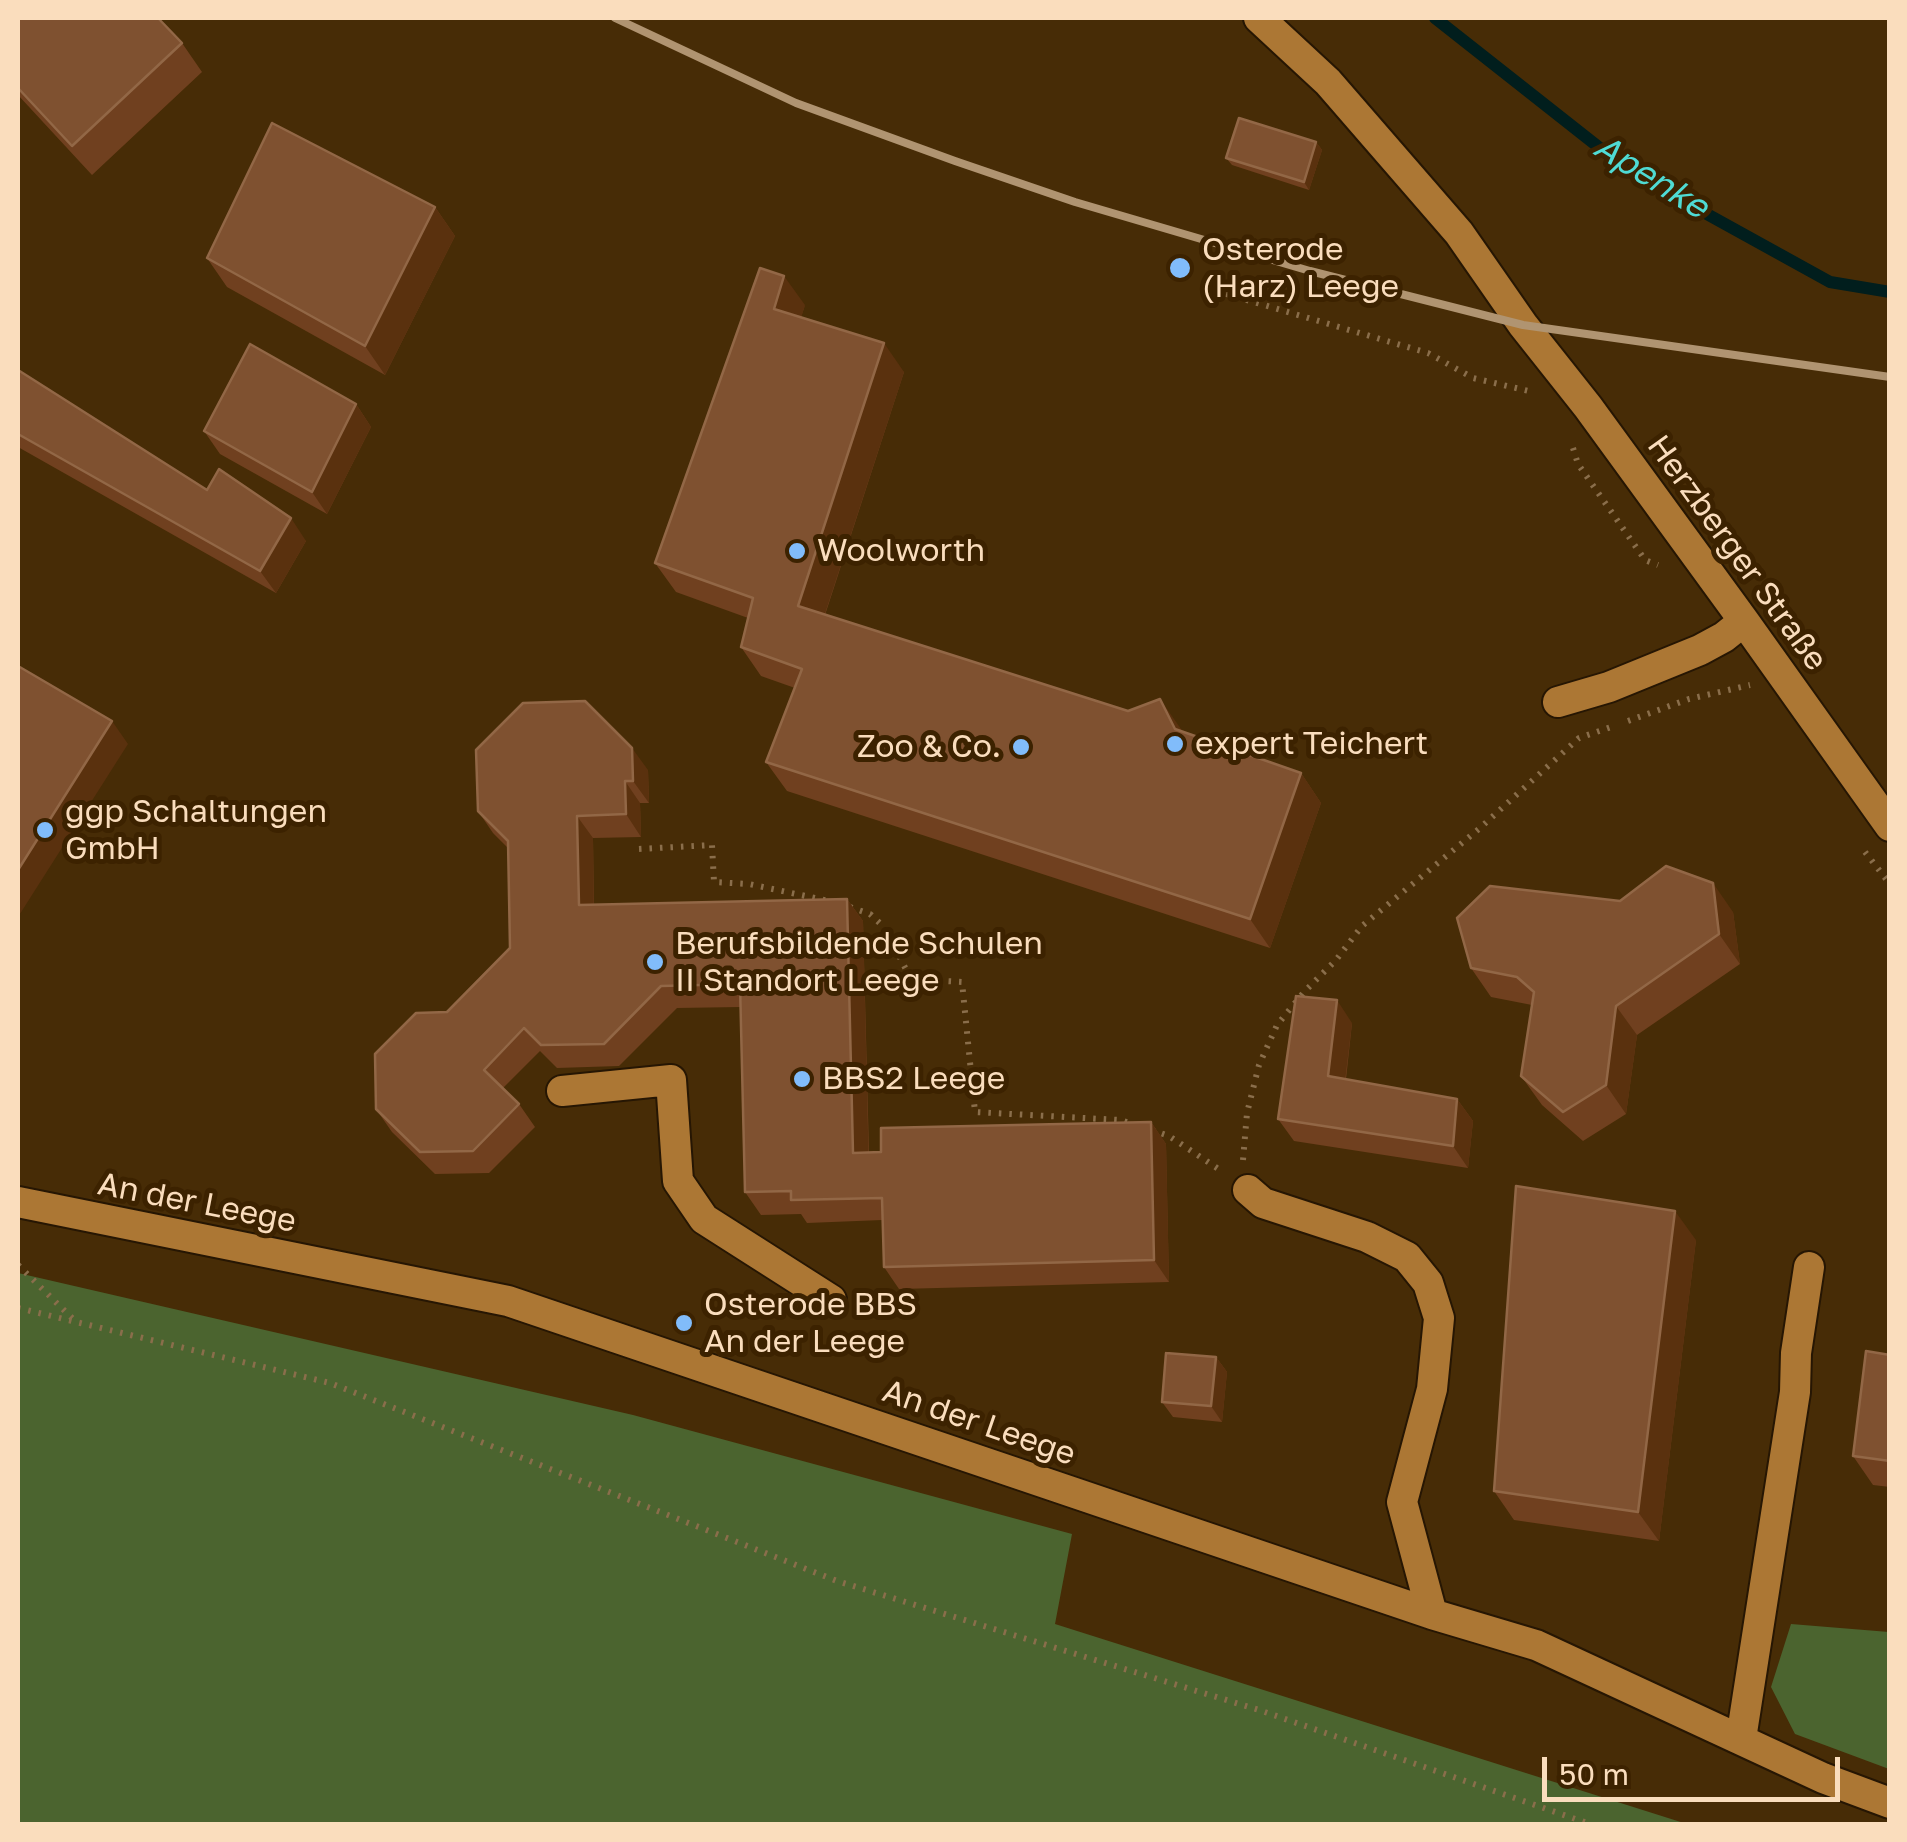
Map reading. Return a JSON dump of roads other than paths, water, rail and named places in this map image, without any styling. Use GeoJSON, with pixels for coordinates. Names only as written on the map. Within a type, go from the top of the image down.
{"type":"FeatureCollection","features":[{"type":"Feature","properties":{"kind":"street","name":"Herzberger Straße"},"geometry":{"type":"LineString","coordinates":[[1258,18],[1328,82],[1459,232],[1890,826]]}},
{"type":"Feature","properties":{"kind":"street"},"geometry":{"type":"LineString","coordinates":[[1558,702],[1609,687],[1700,650],[1724,638],[1744,620]]}},
{"type":"Feature","properties":{"kind":"street"},"geometry":{"type":"LineString","coordinates":[[562,1091],[672,1080],[678,1181],[704,1220],[831,1300]]}},
{"type":"Feature","properties":{"kind":"street"},"geometry":{"type":"LineString","coordinates":[[1248,1190],[1263,1202],[1367,1238],[1406,1257],[1428,1283],[1439,1318],[1432,1389],[1402,1502],[1432,1614]]}},
{"type":"Feature","properties":{"kind":"street","name":"An der Leege"},"geometry":{"type":"LineString","coordinates":[[18,1202],[508,1301],[1432,1614],[1536,1645],[1823,1778],[1890,1803]]}},
{"type":"Feature","properties":{"kind":"street"},"geometry":{"type":"LineString","coordinates":[[1741,1739],[1751,1656],[1796,1392],[1796,1353],[1809,1267]]}},
{"type":"Feature","properties":{"kind":"waterway","name":"Apenke"},"geometry":{"type":"LineString","coordinates":[[1435,18],[1629,171],[1830,282],[1890,292]]}},
{"type":"Feature","properties":{"kind":"railway"},"geometry":{"type":"LineString","coordinates":[[615,18],[796,103],[955,161],[1075,202],[1310,271],[1523,325],[1890,377]]}},
{"type":"Feature","properties":{"kind":"place","name":"Osterode (Harz) Leege"},"geometry":{"type":"Point","coordinates":[1180,268]}},
{"type":"Feature","properties":{"kind":"place","name":"Woolworth"},"geometry":{"type":"Point","coordinates":[797,551]}},
{"type":"Feature","properties":{"kind":"place","name":"expert Teichert"},"geometry":{"type":"Point","coordinates":[1175,744]}},
{"type":"Feature","properties":{"kind":"place","name":"Zoo & Co."},"geometry":{"type":"Point","coordinates":[1021,747]}},
{"type":"Feature","properties":{"kind":"place","name":"ggp Schaltungen GmbH"},"geometry":{"type":"Point","coordinates":[45,830]}},
{"type":"Feature","properties":{"kind":"place","name":"Berufsbildende Schulen II Standort Leege"},"geometry":{"type":"Point","coordinates":[655,962]}},
{"type":"Feature","properties":{"kind":"place","name":"BBS2 Leege"},"geometry":{"type":"Point","coordinates":[802,1079]}},
{"type":"Feature","properties":{"kind":"place","name":"Osterode BBS An der Leege"},"geometry":{"type":"Point","coordinates":[684,1323]}}]}
